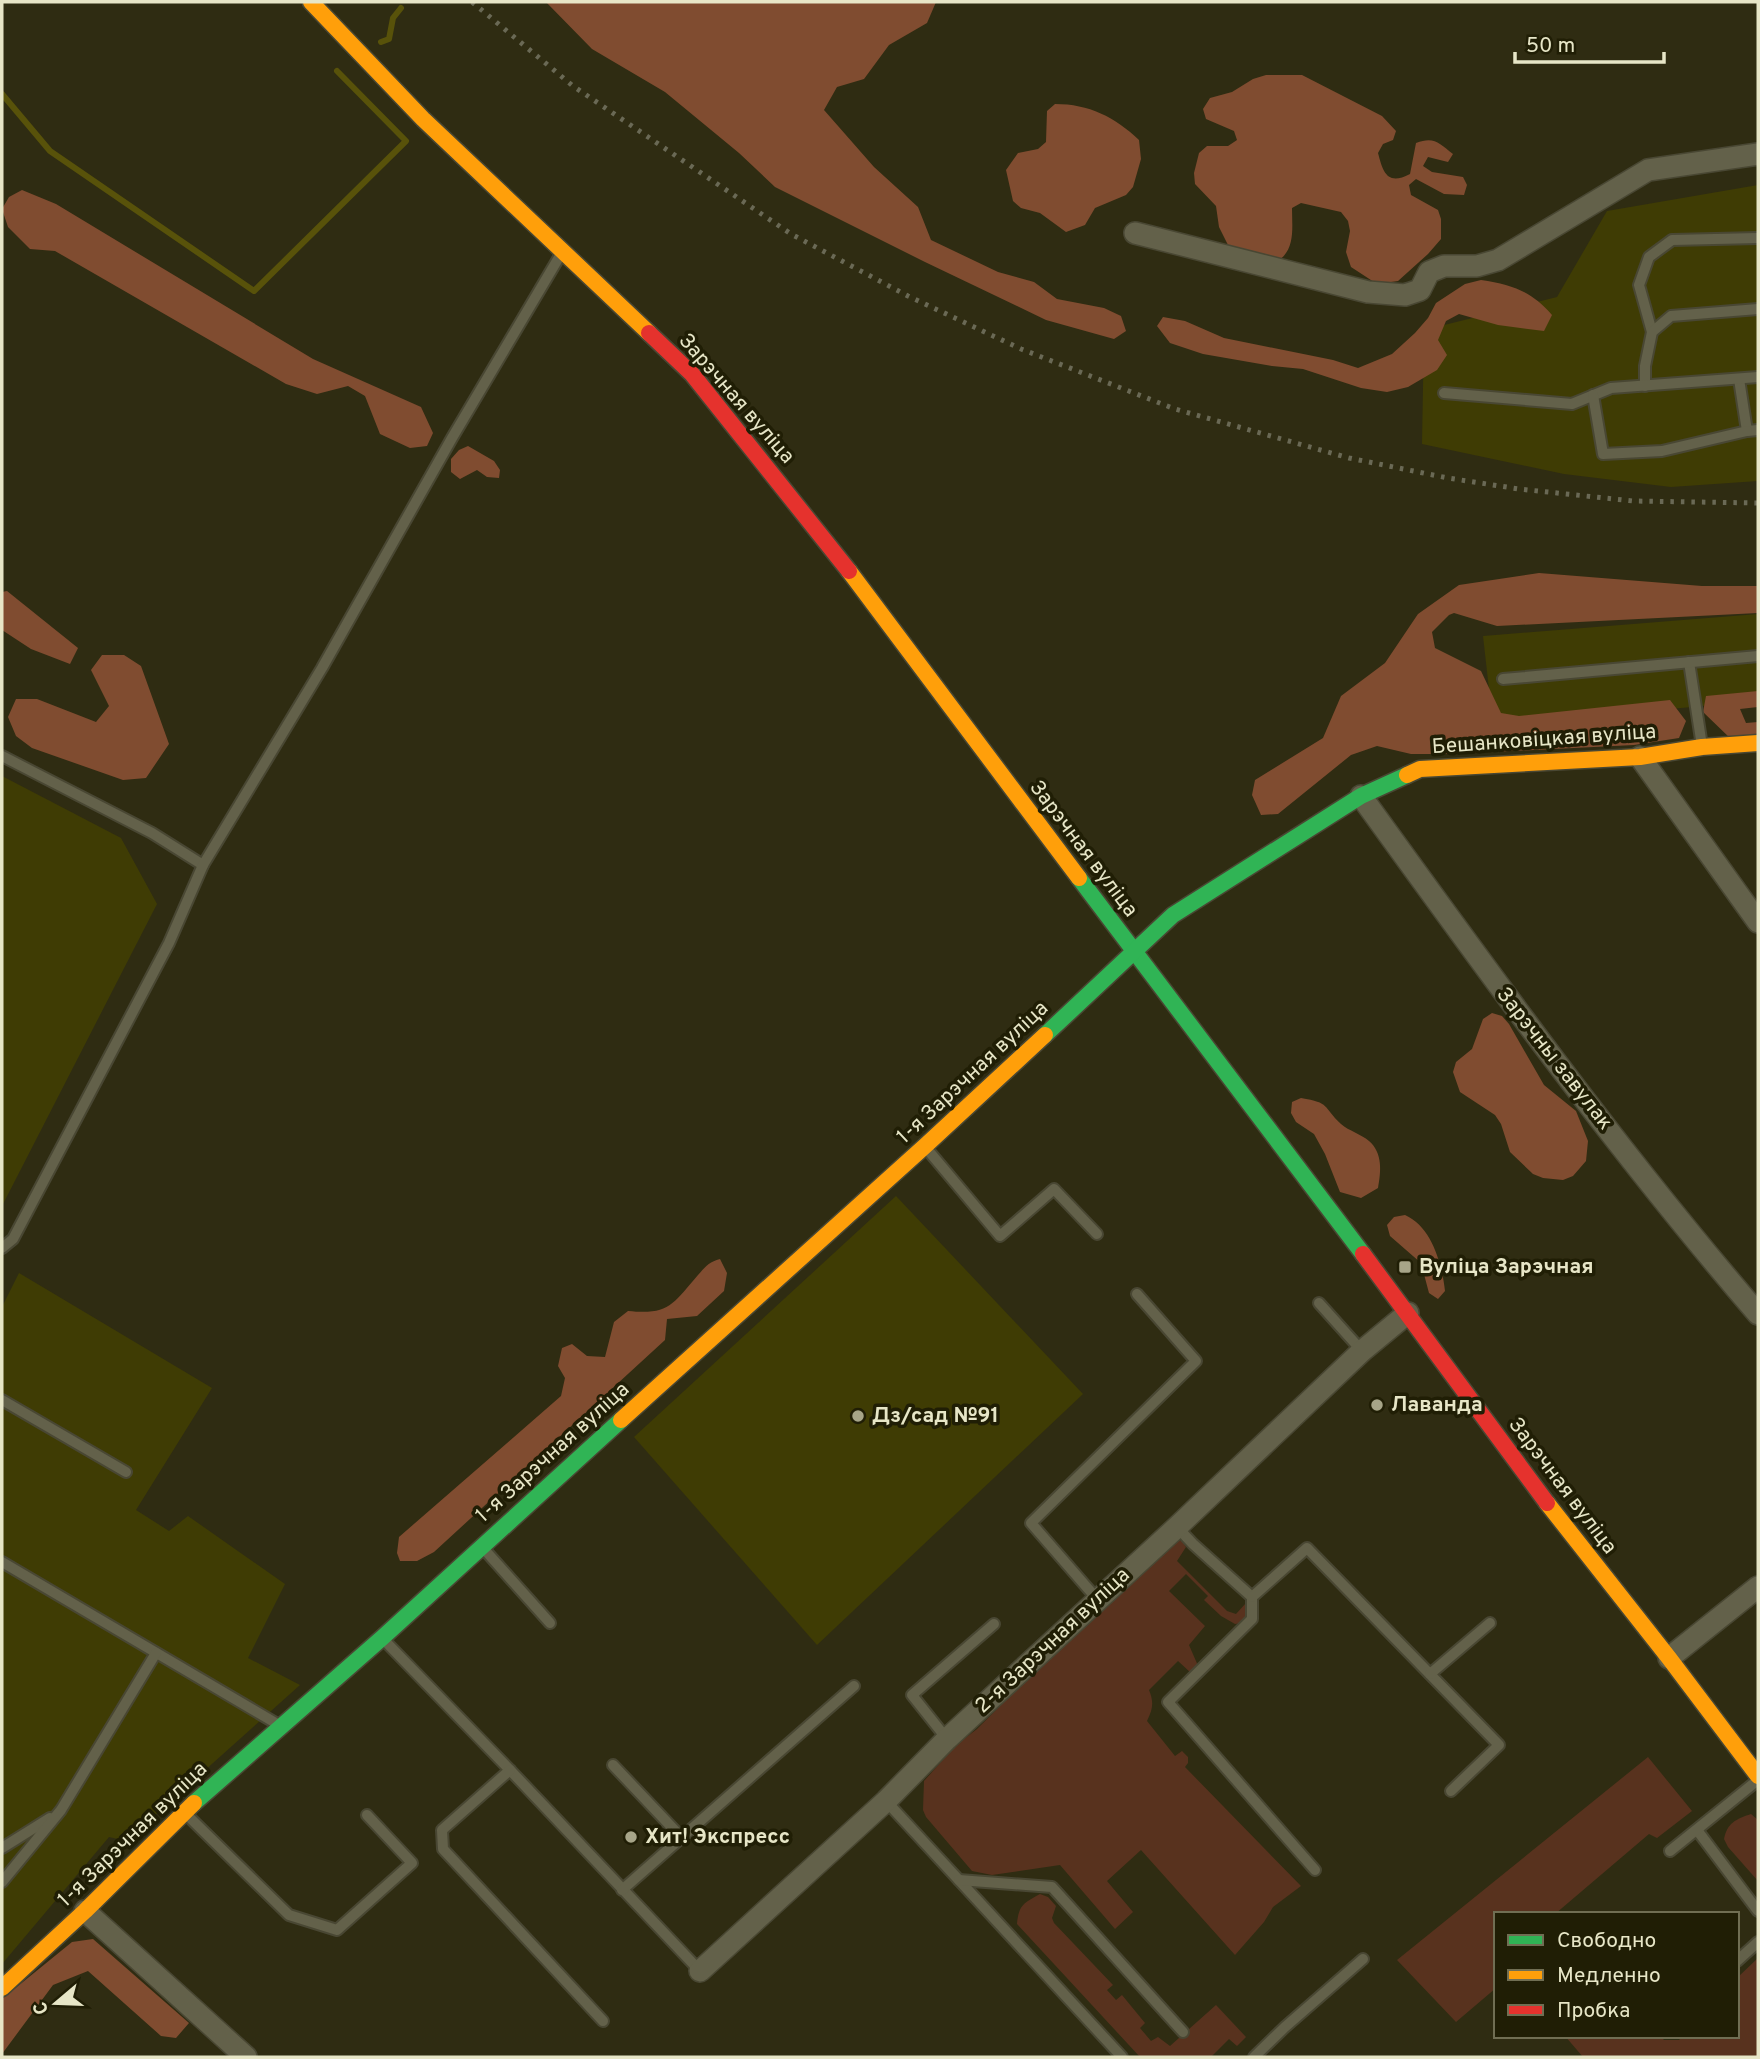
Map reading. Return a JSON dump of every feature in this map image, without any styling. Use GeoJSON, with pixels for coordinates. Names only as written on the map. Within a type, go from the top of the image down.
{"type":"FeatureCollection","features":[{"type":"Feature","properties":{"kind":"street","name":"Зарэчная вуліца"},"geometry":{"type":"LineString","coordinates":[[311,2],[423,119],[692,374],[825,538],[1134,952],[1408,1312],[1551,1509],[1669,1658],[1758,1778]]}},
{"type":"Feature","properties":{"kind":"street"},"geometry":{"type":"LineString","coordinates":[[1135,233],[1368,292],[1405,295],[1420,290],[1429,272],[1444,266],[1478,267],[1498,260],[1648,170],[1758,154]]}},
{"type":"Feature","properties":{"kind":"street","name":"Бешанковіцкая вуліца"},"geometry":{"type":"LineString","coordinates":[[1134,952],[1173,915],[1361,796],[1420,769],[1640,757],[1702,747],[1758,743]]}},
{"type":"Feature","properties":{"kind":"street"},"geometry":{"type":"LineString","coordinates":[[1640,757],[1758,922]]}},
{"type":"Feature","properties":{"kind":"street","name":"Зарэчны завулак"},"geometry":{"type":"LineString","coordinates":[[1361,796],[1495,982],[1603,1123],[1758,1314]]}},
{"type":"Feature","properties":{"kind":"street","name":"1-я Зарэчная вуліца"},"geometry":{"type":"LineString","coordinates":[[2,1988],[85,1911],[184,1812],[382,1638],[925,1146],[1134,952]]}},
{"type":"Feature","properties":{"kind":"street","name":"2-я Зарэчная вуліца"},"geometry":{"type":"LineString","coordinates":[[700,1971],[886,1801],[947,1740],[1362,1351],[1408,1312]]}},
{"type":"Feature","properties":{"kind":"street"},"geometry":{"type":"LineString","coordinates":[[1669,1658],[1758,1587]]}},
{"type":"Feature","properties":{"kind":"street"},"geometry":{"type":"LineString","coordinates":[[85,1911],[246,2057]]}},
{"type":"Feature","properties":{"kind":"lane"},"geometry":{"type":"LineString","coordinates":[[1645,386],[1645,366],[1652,332],[1639,285],[1649,257],[1672,240],[1758,238]]}},
{"type":"Feature","properties":{"kind":"lane"},"geometry":{"type":"LineString","coordinates":[[2,1248],[13,1239],[169,943],[203,865],[322,668],[452,438],[563,251]]}},
{"type":"Feature","properties":{"kind":"lane"},"geometry":{"type":"LineString","coordinates":[[1652,332],[1671,316],[1758,309]]}},
{"type":"Feature","properties":{"kind":"lane"},"geometry":{"type":"LineString","coordinates":[[1444,393],[1572,404],[1611,388],[1758,377]]}},
{"type":"Feature","properties":{"kind":"lane"},"geometry":{"type":"LineString","coordinates":[[1594,395],[1603,454],[1662,451],[1753,430],[1739,379]]}},
{"type":"Feature","properties":{"kind":"lane"},"geometry":{"type":"LineString","coordinates":[[1503,679],[1758,656]]}},
{"type":"Feature","properties":{"kind":"lane"},"geometry":{"type":"LineString","coordinates":[[1689,662],[1702,747]]}},
{"type":"Feature","properties":{"kind":"lane"},"geometry":{"type":"LineString","coordinates":[[2,756],[152,833],[203,865]]}},
{"type":"Feature","properties":{"kind":"lane"},"geometry":{"type":"LineString","coordinates":[[925,1146],[1000,1236],[1054,1189],[1097,1234]]}},
{"type":"Feature","properties":{"kind":"lane"},"geometry":{"type":"LineString","coordinates":[[1097,1599],[1031,1523],[1196,1361],[1137,1294]]}},
{"type":"Feature","properties":{"kind":"lane"},"geometry":{"type":"LineString","coordinates":[[1320,1303],[1362,1351]]}},
{"type":"Feature","properties":{"kind":"lane"},"geometry":{"type":"LineString","coordinates":[[2,1400],[126,1472]]}},
{"type":"Feature","properties":{"kind":"lane"},"geometry":{"type":"LineString","coordinates":[[1177,1527],[1252,1597],[1252,1619],[1168,1702],[1315,1870]]}},
{"type":"Feature","properties":{"kind":"lane"},"geometry":{"type":"LineString","coordinates":[[481,1546],[550,1623]]}},
{"type":"Feature","properties":{"kind":"lane"},"geometry":{"type":"LineString","coordinates":[[1252,1597],[1307,1548],[1499,1745],[1451,1791]]}},
{"type":"Feature","properties":{"kind":"lane"},"geometry":{"type":"LineString","coordinates":[[2,1562],[282,1727]]}},
{"type":"Feature","properties":{"kind":"lane"},"geometry":{"type":"LineString","coordinates":[[1430,1674],[1490,1623]]}},
{"type":"Feature","properties":{"kind":"lane"},"geometry":{"type":"LineString","coordinates":[[947,1740],[912,1695],[994,1624]]}},
{"type":"Feature","properties":{"kind":"lane"},"geometry":{"type":"LineString","coordinates":[[382,1638],[700,1971]]}},
{"type":"Feature","properties":{"kind":"lane"},"geometry":{"type":"LineString","coordinates":[[2,1882],[61,1810],[156,1653]]}},
{"type":"Feature","properties":{"kind":"lane"},"geometry":{"type":"LineString","coordinates":[[622,1890],[854,1686]]}},
{"type":"Feature","properties":{"kind":"lane"},"geometry":{"type":"LineString","coordinates":[[613,1765],[682,1838]]}},
{"type":"Feature","properties":{"kind":"lane"},"geometry":{"type":"LineString","coordinates":[[510,1770],[442,1830],[443,1849],[603,2021]]}},
{"type":"Feature","properties":{"kind":"lane"},"geometry":{"type":"LineString","coordinates":[[1670,1851],[1758,1778]]}},
{"type":"Feature","properties":{"kind":"lane"},"geometry":{"type":"LineString","coordinates":[[886,1801],[1122,2057]]}},
{"type":"Feature","properties":{"kind":"lane"},"geometry":{"type":"LineString","coordinates":[[2,1848],[61,1810]]}},
{"type":"Feature","properties":{"kind":"lane"},"geometry":{"type":"LineString","coordinates":[[184,1812],[289,1915],[337,1930],[412,1863],[368,1815]]}},
{"type":"Feature","properties":{"kind":"lane"},"geometry":{"type":"LineString","coordinates":[[1697,1830],[1758,1910]]}},
{"type":"Feature","properties":{"kind":"lane"},"geometry":{"type":"LineString","coordinates":[[960,1880],[1052,1887],[1183,2032]]}},
{"type":"Feature","properties":{"kind":"lane"},"geometry":{"type":"LineString","coordinates":[[1739,1959],[1758,1942]]}},
{"type":"Feature","properties":{"kind":"lane"},"geometry":{"type":"LineString","coordinates":[[1254,2057],[1285,2026],[1363,1959]]}},
{"type":"Feature","properties":{"kind":"shaded area"},"geometry":{"type":"Polygon","coordinates":[[[546,2],[936,2],[927,23],[889,45],[864,79],[837,87],[824,110],[874,167],[918,207],[931,240],[998,272],[1034,282],[1057,299],[1104,308],[1121,316],[1126,331],[1114,339],[1046,320],[775,187],[739,153],[665,92],[592,49],[546,2]]]}},
{"type":"Feature","properties":{"kind":"shaded area"},"geometry":{"type":"Polygon","coordinates":[[[1266,75],[1302,75],[1382,116],[1396,131],[1393,140],[1383,144],[1378,153],[1384,171],[1391,178],[1410,174],[1416,143],[1432,141],[1453,154],[1448,162],[1428,157],[1423,166],[1432,172],[1463,177],[1467,185],[1464,195],[1444,194],[1416,179],[1409,185],[1411,195],[1438,210],[1441,239],[1398,281],[1377,284],[1351,267],[1346,252],[1350,231],[1348,221],[1341,212],[1301,203],[1292,208],[1290,245],[1287,252],[1276,262],[1246,255],[1228,245],[1219,227],[1216,206],[1195,184],[1194,173],[1199,153],[1207,146],[1228,146],[1237,140],[1234,131],[1206,119],[1203,109],[1210,98],[1232,92],[1253,79],[1266,75]]]}},
{"type":"Feature","properties":{"kind":"shaded area"},"geometry":{"type":"Polygon","coordinates":[[[1055,104],[1090,109],[1121,125],[1139,140],[1141,159],[1133,187],[1126,195],[1095,208],[1085,225],[1066,232],[1040,213],[1021,208],[1013,201],[1006,170],[1018,153],[1038,149],[1046,142],[1047,111],[1055,104]]]}},
{"type":"Feature","properties":{"kind":"shaded area"},"geometry":{"type":"Polygon","coordinates":[[[1758,185],[1758,481],[1671,487],[1564,474],[1422,444],[1424,330],[1557,297],[1607,211],[1758,185]]]}},
{"type":"Feature","properties":{"kind":"shaded area"},"geometry":{"type":"Polygon","coordinates":[[[22,190],[56,204],[313,359],[421,407],[433,433],[427,446],[410,448],[380,434],[365,396],[348,386],[317,394],[286,384],[55,251],[30,249],[8,227],[2,209],[9,197],[22,190]]]}},
{"type":"Feature","properties":{"kind":"shaded area"},"geometry":{"type":"Polygon","coordinates":[[[1481,280],[1512,287],[1537,300],[1552,315],[1544,331],[1498,325],[1459,314],[1446,321],[1438,340],[1447,355],[1437,370],[1408,387],[1387,392],[1361,388],[1303,369],[1203,354],[1170,343],[1157,326],[1163,317],[1185,321],[1224,338],[1333,360],[1358,368],[1392,354],[1428,318],[1436,303],[1465,284],[1481,280]]]}},
{"type":"Feature","properties":{"kind":"shaded area"},"geometry":{"type":"Polygon","coordinates":[[[468,446],[494,461],[500,470],[499,478],[487,477],[477,470],[460,479],[451,472],[451,459],[459,450],[468,446]]]}},
{"type":"Feature","properties":{"kind":"shaded area"},"geometry":{"type":"Polygon","coordinates":[[[1539,573],[1702,586],[1758,586],[1758,613],[1497,626],[1454,613],[1449,615],[1432,632],[1435,648],[1481,671],[1501,713],[1519,716],[1670,700],[1686,721],[1679,738],[1634,745],[1453,754],[1411,754],[1377,746],[1351,755],[1278,814],[1261,815],[1252,795],[1255,780],[1323,738],[1341,696],[1385,663],[1418,614],[1459,585],[1539,573]]]}},
{"type":"Feature","properties":{"kind":"shaded area"},"geometry":{"type":"Polygon","coordinates":[[[7,591],[78,648],[70,664],[31,649],[2,630],[2,592],[7,591]]]}},
{"type":"Feature","properties":{"kind":"shaded area"},"geometry":{"type":"Polygon","coordinates":[[[1758,614],[1758,701],[1493,725],[1483,636],[1758,614]]]}},
{"type":"Feature","properties":{"kind":"shaded area"},"geometry":{"type":"Polygon","coordinates":[[[102,655],[124,655],[141,666],[169,744],[146,778],[123,780],[32,748],[16,736],[8,717],[16,699],[37,699],[96,722],[109,706],[91,670],[102,655]]]}},
{"type":"Feature","properties":{"kind":"shaded area"},"geometry":{"type":"Polygon","coordinates":[[[1758,691],[1758,707],[1740,709],[1746,723],[1758,722],[1758,742],[1731,739],[1703,712],[1706,696],[1758,691]]]}},
{"type":"Feature","properties":{"kind":"shaded area"},"geometry":{"type":"Polygon","coordinates":[[[2,776],[121,838],[157,904],[2,1206],[2,776]]]}},
{"type":"Feature","properties":{"kind":"shaded area"},"geometry":{"type":"Polygon","coordinates":[[[1492,1013],[1502,1016],[1509,1024],[1544,1085],[1576,1111],[1588,1141],[1586,1161],[1573,1176],[1563,1180],[1533,1174],[1510,1152],[1501,1124],[1495,1115],[1460,1092],[1453,1072],[1456,1062],[1472,1049],[1483,1019],[1492,1013]]]}},
{"type":"Feature","properties":{"kind":"shaded area"},"geometry":{"type":"Polygon","coordinates":[[[1301,1098],[1322,1104],[1341,1124],[1374,1146],[1380,1163],[1378,1188],[1361,1198],[1340,1192],[1314,1134],[1296,1122],[1291,1113],[1292,1102],[1301,1098]]]}},
{"type":"Feature","properties":{"kind":"shaded area","name":"Дз/сад №91"},"geometry":{"type":"Polygon","coordinates":[[[896,1196],[1083,1394],[817,1645],[634,1437],[896,1196]]]}},
{"type":"Feature","properties":{"kind":"shaded area"},"geometry":{"type":"Polygon","coordinates":[[[1405,1215],[1422,1228],[1434,1247],[1445,1291],[1438,1299],[1429,1293],[1421,1263],[1390,1236],[1387,1225],[1394,1217],[1405,1215]]]}},
{"type":"Feature","properties":{"kind":"shaded area"},"geometry":{"type":"Polygon","coordinates":[[[720,1259],[727,1273],[724,1291],[697,1316],[667,1319],[665,1340],[434,1552],[417,1561],[400,1561],[397,1553],[399,1537],[561,1396],[565,1378],[558,1366],[562,1348],[572,1344],[587,1356],[605,1357],[614,1322],[628,1311],[653,1311],[669,1306],[705,1267],[720,1259]]]}},
{"type":"Feature","properties":{"kind":"shaded area"},"geometry":{"type":"Polygon","coordinates":[[[19,1273],[212,1388],[136,1510],[169,1531],[188,1516],[285,1584],[248,1658],[300,1685],[126,1841],[109,1837],[2,1964],[2,1305],[19,1273]]]}},
{"type":"Feature","properties":{"kind":"shaded area"},"geometry":{"type":"Polygon","coordinates":[[[1176,1539],[1182,1541],[1186,1547],[1177,1561],[1227,1611],[1236,1614],[1246,1603],[1250,1603],[1249,1613],[1242,1623],[1235,1624],[1221,1616],[1204,1600],[1208,1596],[1186,1574],[1169,1591],[1205,1626],[1189,1645],[1199,1668],[1191,1673],[1178,1661],[1149,1690],[1152,1706],[1147,1721],[1175,1756],[1182,1751],[1188,1757],[1185,1767],[1301,1886],[1273,1907],[1264,1922],[1235,1955],[1141,1850],[1107,1881],[1133,1912],[1115,1929],[1060,1865],[992,1875],[972,1871],[923,1810],[924,1781],[956,1745],[977,1729],[1082,1624],[1176,1539]]]}},
{"type":"Feature","properties":{"kind":"shaded area"},"geometry":{"type":"Polygon","coordinates":[[[1648,1757],[1692,1811],[1657,1838],[1649,1834],[1557,1912],[1494,1912],[1494,1990],[1456,2022],[1397,1960],[1648,1757]]]}},
{"type":"Feature","properties":{"kind":"shaded area"},"geometry":{"type":"Polygon","coordinates":[[[1751,1814],[1758,1820],[1758,1881],[1724,1839],[1733,1822],[1751,1814]]]}},
{"type":"Feature","properties":{"kind":"shaded area"},"geometry":{"type":"Polygon","coordinates":[[[1040,1894],[1048,1897],[1056,1906],[1052,1918],[1054,1923],[1113,1985],[1107,1990],[1116,2000],[1122,1995],[1145,2023],[1140,2028],[1151,2041],[1158,2037],[1170,2046],[1216,2005],[1246,2037],[1237,2046],[1229,2039],[1211,2057],[1140,2057],[1017,1924],[1023,1905],[1040,1894]]]}},
{"type":"Feature","properties":{"kind":"shaded area"},"geometry":{"type":"Polygon","coordinates":[[[93,1939],[189,2023],[176,2038],[161,2036],[88,1971],[53,1985],[2,2054],[2,1999],[72,1942],[93,1939]]]}},
{"type":"Feature","properties":{"kind":"shaded area"},"geometry":{"type":"Polygon","coordinates":[[[1758,1958],[1758,2057],[1583,2057],[1567,2038],[1739,2038],[1739,1976],[1758,1958]]]}},
{"type":"Feature","properties":{"kind":"waterway"},"geometry":{"type":"LineString","coordinates":[[381,42],[389,39],[393,18],[401,8]]}},
{"type":"Feature","properties":{"kind":"waterway"},"geometry":{"type":"LineString","coordinates":[[2,94],[50,151],[254,291],[406,141],[337,71]]}},
{"type":"Feature","properties":{"kind":"railway"},"geometry":{"type":"LineString","coordinates":[[472,2],[573,86],[791,234],[908,296],[1021,349],[1175,409],[1349,458],[1448,478],[1519,489],[1633,501],[1758,503]]}},
{"type":"Feature","properties":{"kind":"traffic: fast"},"geometry":{"type":"LineString","coordinates":[[1045,1035],[1173,915],[1361,796],[1407,775]]}},
{"type":"Feature","properties":{"kind":"traffic: fast"},"geometry":{"type":"LineString","coordinates":[[1079,878],[1363,1254]]}},
{"type":"Feature","properties":{"kind":"traffic: fast"},"geometry":{"type":"LineString","coordinates":[[194,1803],[382,1638],[621,1420]]}},
{"type":"Feature","properties":{"kind":"traffic: slow"},"geometry":{"type":"LineString","coordinates":[[311,2],[423,119],[649,333]]}},
{"type":"Feature","properties":{"kind":"traffic: slow"},"geometry":{"type":"LineString","coordinates":[[849,571],[1079,878]]}},
{"type":"Feature","properties":{"kind":"traffic: slow"},"geometry":{"type":"LineString","coordinates":[[1407,775],[1420,769],[1640,757],[1702,747],[1758,743]]}},
{"type":"Feature","properties":{"kind":"traffic: slow"},"geometry":{"type":"LineString","coordinates":[[621,1420],[1045,1035]]}},
{"type":"Feature","properties":{"kind":"traffic: slow"},"geometry":{"type":"LineString","coordinates":[[1547,1503],[1758,1776]]}},
{"type":"Feature","properties":{"kind":"traffic: slow"},"geometry":{"type":"LineString","coordinates":[[2,1988],[85,1911],[194,1803]]}},
{"type":"Feature","properties":{"kind":"traffic: jam"},"geometry":{"type":"LineString","coordinates":[[649,333],[692,374],[849,571]]}},
{"type":"Feature","properties":{"kind":"traffic: jam"},"geometry":{"type":"LineString","coordinates":[[1363,1254],[1547,1503]]}},
{"type":"Feature","properties":{"kind":"place","name":"Вуліца Зарэчная"},"geometry":{"type":"Point","coordinates":[1405,1267]}},
{"type":"Feature","properties":{"kind":"place","name":"Лаванда"},"geometry":{"type":"Point","coordinates":[1377,1405]}},
{"type":"Feature","properties":{"kind":"place","name":"Дз/сад №91"},"geometry":{"type":"Point","coordinates":[858,1416]}},
{"type":"Feature","properties":{"kind":"place","name":"Хит! Экспресс"},"geometry":{"type":"Point","coordinates":[631,1837]}}]}
